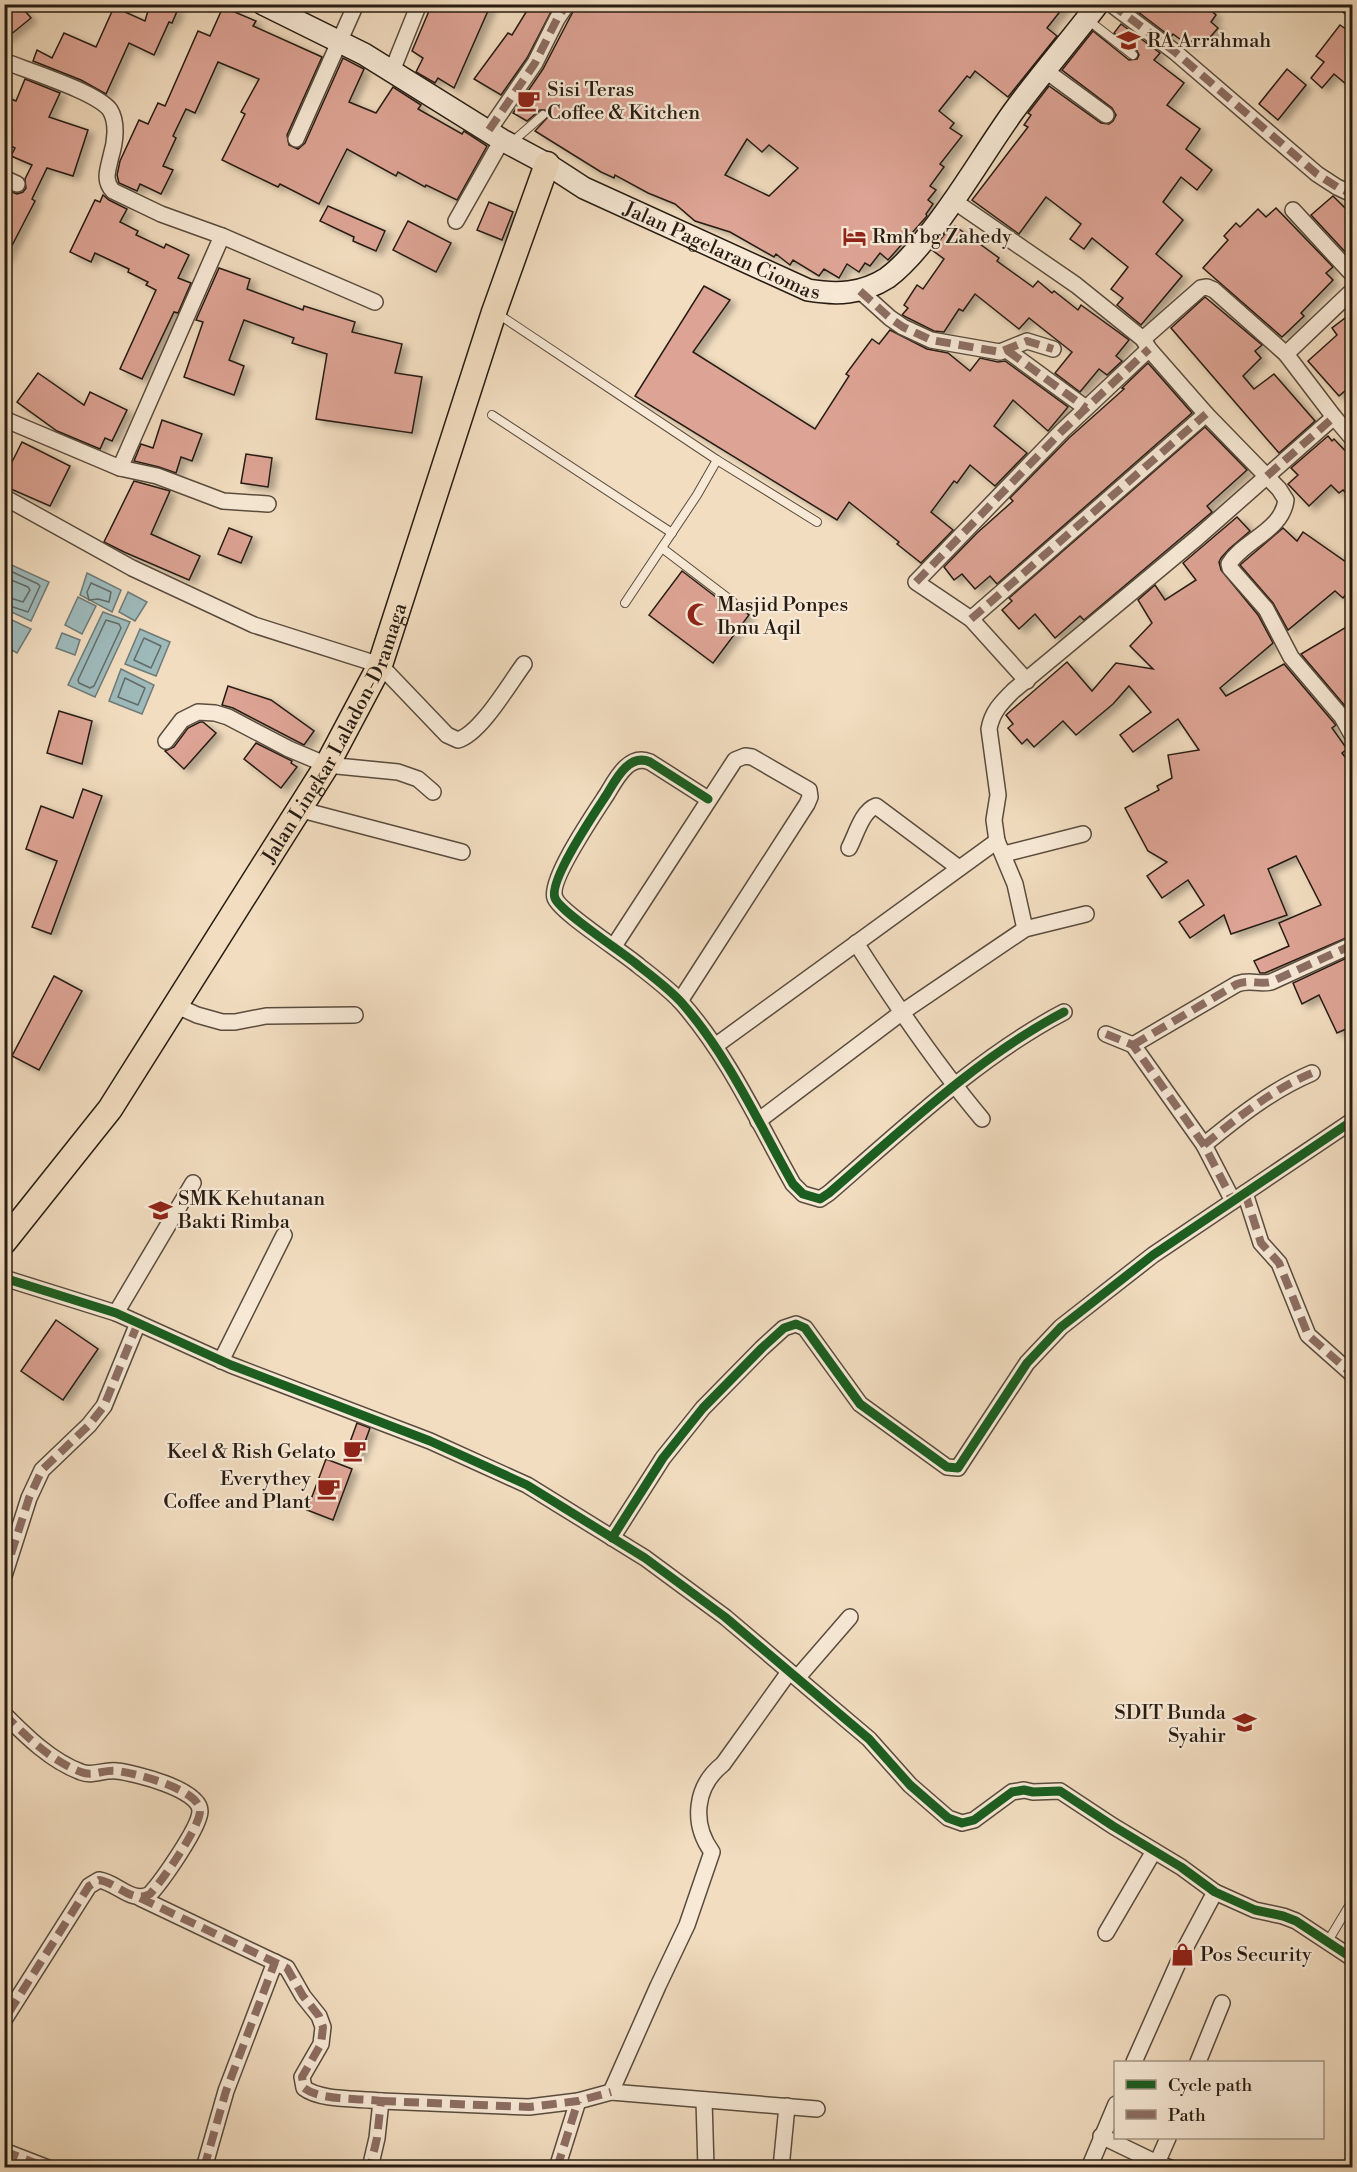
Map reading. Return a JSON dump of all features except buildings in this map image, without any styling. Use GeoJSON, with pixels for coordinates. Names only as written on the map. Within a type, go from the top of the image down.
{"type":"FeatureCollection","features":[{"type":"Feature","properties":{"kind":"main road","name":"Jalan Pagelaran Ciomas"},"geometry":{"type":"LineString","coordinates":[[263,4],[392,71],[584,188],[808,290],[825,293],[860,291],[874,285],[901,267],[954,201],[1014,110],[1093,12]]}},
{"type":"Feature","properties":{"kind":"main road","name":"Jalan Lingkar Laladon-Dramaga"},"geometry":{"type":"LineString","coordinates":[[4,1242],[110,1109],[327,765],[380,665],[494,312],[547,164]]}},
{"type":"Feature","properties":{"kind":"street"},"geometry":{"type":"LineString","coordinates":[[296,139],[356,4]]}},
{"type":"Feature","properties":{"kind":"street"},"geometry":{"type":"LineString","coordinates":[[392,71],[419,4]]}},
{"type":"Feature","properties":{"kind":"street"},"geometry":{"type":"LineString","coordinates":[[456,221],[500,138],[557,19],[567,4]]}},
{"type":"Feature","properties":{"kind":"street"},"geometry":{"type":"LineString","coordinates":[[1111,4],[1175,52],[1317,174],[1353,194]]}},
{"type":"Feature","properties":{"kind":"street"},"geometry":{"type":"LineString","coordinates":[[4,61],[96,98],[111,112],[114,124],[114,145],[106,176],[107,184],[113,191],[161,214],[222,236],[375,302]]}},
{"type":"Feature","properties":{"kind":"street"},"geometry":{"type":"LineString","coordinates":[[1046,71],[1106,115]]}},
{"type":"Feature","properties":{"kind":"street"},"geometry":{"type":"LineString","coordinates":[[954,201],[1076,285],[1146,344],[1206,414],[1267,476],[1286,500],[1283,514],[1264,533],[1238,553],[1231,561],[1230,568],[1266,609],[1291,657],[1342,717],[1353,735]]}},
{"type":"Feature","properties":{"kind":"street"},"geometry":{"type":"LineString","coordinates":[[1293,210],[1353,274]]}},
{"type":"Feature","properties":{"kind":"street"},"geometry":{"type":"LineString","coordinates":[[120,468],[222,236]]}},
{"type":"Feature","properties":{"kind":"street"},"geometry":{"type":"LineString","coordinates":[[1027,681],[971,619],[916,582],[1086,408],[1190,296],[1201,288],[1207,287],[1214,290],[1286,354],[1353,438]]}},
{"type":"Feature","properties":{"kind":"street"},"geometry":{"type":"LineString","coordinates":[[860,291],[890,318],[915,334],[931,340],[1000,352],[1008,351],[1028,341],[1053,349]]}},
{"type":"Feature","properties":{"kind":"street"},"geometry":{"type":"LineString","coordinates":[[1286,354],[1353,291]]}},
{"type":"Feature","properties":{"kind":"street"},"geometry":{"type":"LineString","coordinates":[[1008,351],[1086,408]]}},
{"type":"Feature","properties":{"kind":"street"},"geometry":{"type":"LineString","coordinates":[[971,619],[1206,414]]}},
{"type":"Feature","properties":{"kind":"street"},"geometry":{"type":"LineString","coordinates":[[1025,929],[1015,884],[1000,848],[994,820],[998,795],[990,742],[991,718],[1004,700],[1197,538],[1334,417]]}},
{"type":"Feature","properties":{"kind":"street"},"geometry":{"type":"LineString","coordinates":[[4,419],[120,468],[157,476],[224,501],[268,504]]}},
{"type":"Feature","properties":{"kind":"street"},"geometry":{"type":"LineString","coordinates":[[4,497],[132,568],[255,624],[380,665],[447,735],[458,740],[471,734],[483,721],[524,664]]}},
{"type":"Feature","properties":{"kind":"street"},"geometry":{"type":"LineString","coordinates":[[166,741],[182,720],[198,712],[215,713],[327,765],[398,772],[418,779],[433,792]]}},
{"type":"Feature","properties":{"kind":"street"},"geometry":{"type":"LineString","coordinates":[[614,946],[735,760],[745,756],[752,757],[809,790],[807,804],[680,1001]]}},
{"type":"Feature","properties":{"kind":"street"},"geometry":{"type":"LineString","coordinates":[[708,800],[645,760],[634,761],[625,768],[612,785],[563,866],[556,879],[553,892],[559,904],[568,914],[614,946],[680,1001],[715,1046],[793,1184],[803,1194],[820,1198],[954,1086],[1042,1023],[1064,1012]]}},
{"type":"Feature","properties":{"kind":"street"},"geometry":{"type":"LineString","coordinates":[[849,848],[866,814],[876,806],[959,868]]}},
{"type":"Feature","properties":{"kind":"street"},"geometry":{"type":"LineString","coordinates":[[298,809],[462,852]]}},
{"type":"Feature","properties":{"kind":"street"},"geometry":{"type":"LineString","coordinates":[[715,1046],[959,868],[1000,848],[1083,834]]}},
{"type":"Feature","properties":{"kind":"street"},"geometry":{"type":"LineString","coordinates":[[758,1121],[901,1013],[1025,929],[1086,915]]}},
{"type":"Feature","properties":{"kind":"street"},"geometry":{"type":"LineString","coordinates":[[856,943],[901,1013],[981,1119]]}},
{"type":"Feature","properties":{"kind":"street"},"geometry":{"type":"LineString","coordinates":[[1133,1045],[1237,984],[1246,980],[1262,984],[1271,982],[1353,945]]}},
{"type":"Feature","properties":{"kind":"street"},"geometry":{"type":"LineString","coordinates":[[175,1005],[197,1015],[222,1022],[266,1016],[355,1015]]}},
{"type":"Feature","properties":{"kind":"street"},"geometry":{"type":"LineString","coordinates":[[1106,1034],[1133,1045],[1239,1197],[1261,1243],[1279,1263],[1308,1335],[1353,1374]]}},
{"type":"Feature","properties":{"kind":"street"},"geometry":{"type":"LineString","coordinates":[[1204,1145],[1236,1119],[1288,1083],[1312,1073]]}},
{"type":"Feature","properties":{"kind":"street"},"geometry":{"type":"LineString","coordinates":[[612,1538],[663,1458],[703,1408],[784,1328],[796,1324],[805,1328],[860,1404],[947,1467],[958,1468],[1027,1363],[1061,1327],[1153,1255],[1353,1120]]}},
{"type":"Feature","properties":{"kind":"street"},"geometry":{"type":"LineString","coordinates":[[116,1313],[193,1183]]}},
{"type":"Feature","properties":{"kind":"street"},"geometry":{"type":"LineString","coordinates":[[221,1361],[284,1235]]}},
{"type":"Feature","properties":{"kind":"street"},"geometry":{"type":"LineString","coordinates":[[4,1278],[116,1313],[221,1361],[363,1414],[511,1476],[645,1558],[725,1617],[869,1739],[887,1756],[910,1785],[948,1818],[962,1822],[974,1820],[1012,1792],[1060,1791],[1215,1892],[1255,1910],[1283,1916],[1353,1958]]}},
{"type":"Feature","properties":{"kind":"street"},"geometry":{"type":"LineString","coordinates":[[4,1576],[29,1498],[42,1470],[89,1425],[104,1406],[138,1323]]}},
{"type":"Feature","properties":{"kind":"street"},"geometry":{"type":"LineString","coordinates":[[612,2092],[687,1925],[711,1852],[698,1825],[698,1809],[707,1781],[794,1675],[850,1617]]}},
{"type":"Feature","properties":{"kind":"street"},"geometry":{"type":"LineString","coordinates":[[4,1714],[32,1741],[73,1768],[89,1774],[108,1770],[135,1774],[179,1789],[194,1800],[200,1811],[195,1828],[154,1889],[145,1897],[140,1898]]}},
{"type":"Feature","properties":{"kind":"street"},"geometry":{"type":"LineString","coordinates":[[1106,1933],[1154,1851]]}},
{"type":"Feature","properties":{"kind":"street"},"geometry":{"type":"LineString","coordinates":[[4,2020],[90,1886],[99,1880],[287,1968],[300,1992],[322,2021],[321,2044],[302,2077],[304,2088],[322,2096],[381,2101],[529,2107],[578,2101],[612,2092],[817,2109]]}},
{"type":"Feature","properties":{"kind":"street"},"geometry":{"type":"LineString","coordinates":[[1134,2061],[1182,1954],[1215,1892]]}},
{"type":"Feature","properties":{"kind":"street"},"geometry":{"type":"LineString","coordinates":[[204,2168],[226,2091],[276,1962]]}},
{"type":"Feature","properties":{"kind":"street"},"geometry":{"type":"LineString","coordinates":[[1198,2061],[1222,2003]]}},
{"type":"Feature","properties":{"kind":"street"},"geometry":{"type":"LineString","coordinates":[[704,2100],[706,2168]]}},
{"type":"Feature","properties":{"kind":"street"},"geometry":{"type":"LineString","coordinates":[[370,2168],[377,2138],[381,2101]]}},
{"type":"Feature","properties":{"kind":"street"},"geometry":{"type":"LineString","coordinates":[[557,2168],[578,2101]]}},
{"type":"Feature","properties":{"kind":"street"},"geometry":{"type":"LineString","coordinates":[[781,2168],[788,2106]]}},
{"type":"Feature","properties":{"kind":"street"},"geometry":{"type":"LineString","coordinates":[[1089,2168],[1114,2108]]}},
{"type":"Feature","properties":{"kind":"street"},"geometry":{"type":"LineString","coordinates":[[1101,2136],[1163,2165],[1168,2139]]}},
{"type":"Feature","properties":{"kind":"street"},"geometry":{"type":"LineString","coordinates":[[4,2151],[48,2168]]}},
{"type":"Feature","properties":{"kind":"lane"},"geometry":{"type":"LineString","coordinates":[[1093,12],[1133,55]]}},
{"type":"Feature","properties":{"kind":"lane"},"geometry":{"type":"LineString","coordinates":[[500,138],[543,115]]}},
{"type":"Feature","properties":{"kind":"lane"},"geometry":{"type":"LineString","coordinates":[[494,312],[717,460],[817,522]]}},
{"type":"Feature","properties":{"kind":"lane"},"geometry":{"type":"LineString","coordinates":[[492,415],[672,533]]}},
{"type":"Feature","properties":{"kind":"lane"},"geometry":{"type":"LineString","coordinates":[[625,603],[717,460]]}},
{"type":"Feature","properties":{"kind":"lane"},"geometry":{"type":"LineString","coordinates":[[662,548],[733,602]]}},
{"type":"Feature","properties":{"kind":"lane"},"geometry":{"type":"LineString","coordinates":[[1328,1941],[1353,1901]]}},
{"type":"Feature","properties":{"kind":"water"},"geometry":{"type":"Polygon","coordinates":[[[5,562],[49,582],[31,621],[5,609],[5,562]]]}},
{"type":"Feature","properties":{"kind":"water"},"geometry":{"type":"Polygon","coordinates":[[[87,573],[121,590],[112,612],[80,595],[87,573]]]}},
{"type":"Feature","properties":{"kind":"water"},"geometry":{"type":"Polygon","coordinates":[[[128,592],[147,602],[135,621],[119,612],[128,592]]]}},
{"type":"Feature","properties":{"kind":"water"},"geometry":{"type":"Polygon","coordinates":[[[78,597],[96,606],[82,634],[65,625],[78,597]]]}},
{"type":"Feature","properties":{"kind":"water"},"geometry":{"type":"Polygon","coordinates":[[[103,612],[130,622],[95,697],[68,685],[103,612]]]}},
{"type":"Feature","properties":{"kind":"water"},"geometry":{"type":"Polygon","coordinates":[[[12,620],[31,629],[17,653],[5,646],[5,633],[12,620]]]}},
{"type":"Feature","properties":{"kind":"water"},"geometry":{"type":"Polygon","coordinates":[[[140,629],[170,642],[156,676],[125,664],[140,629]]]}},
{"type":"Feature","properties":{"kind":"water"},"geometry":{"type":"Polygon","coordinates":[[[62,633],[80,640],[75,655],[56,648],[62,633]]]}},
{"type":"Feature","properties":{"kind":"water"},"geometry":{"type":"Polygon","coordinates":[[[121,669],[154,685],[142,714],[109,701],[121,669]]]}},
{"type":"Feature","properties":{"kind":"marked path"},"geometry":{"type":"LineString","coordinates":[[489,130],[535,63],[567,4]]}},
{"type":"Feature","properties":{"kind":"marked path"},"geometry":{"type":"LineString","coordinates":[[1111,4],[1175,52],[1317,174],[1352,194]]}},
{"type":"Feature","properties":{"kind":"marked path"},"geometry":{"type":"LineString","coordinates":[[860,291],[903,327],[931,340],[1000,352],[1027,341],[1053,349]]}},
{"type":"Feature","properties":{"kind":"marked path"},"geometry":{"type":"LineString","coordinates":[[916,582],[1062,431],[1149,349]]}},
{"type":"Feature","properties":{"kind":"marked path"},"geometry":{"type":"LineString","coordinates":[[1008,351],[1086,408]]}},
{"type":"Feature","properties":{"kind":"marked path"},"geometry":{"type":"LineString","coordinates":[[971,619],[1206,414]]}},
{"type":"Feature","properties":{"kind":"marked path"},"geometry":{"type":"LineString","coordinates":[[1267,476],[1334,417]]}},
{"type":"Feature","properties":{"kind":"marked path"},"geometry":{"type":"LineString","coordinates":[[1133,1045],[1237,984],[1271,982],[1352,945]]}},
{"type":"Feature","properties":{"kind":"marked path"},"geometry":{"type":"LineString","coordinates":[[1106,1034],[1133,1045],[1204,1145],[1233,1201]]}},
{"type":"Feature","properties":{"kind":"marked path"},"geometry":{"type":"LineString","coordinates":[[1204,1145],[1269,1096],[1312,1073]]}},
{"type":"Feature","properties":{"kind":"marked path"},"geometry":{"type":"LineString","coordinates":[[1245,1193],[1261,1243],[1279,1263],[1308,1335],[1352,1374]]}},
{"type":"Feature","properties":{"kind":"marked path"},"geometry":{"type":"LineString","coordinates":[[4,1576],[29,1498],[42,1470],[89,1425],[104,1406],[138,1323]]}},
{"type":"Feature","properties":{"kind":"marked path"},"geometry":{"type":"LineString","coordinates":[[4,1714],[40,1747],[70,1767],[85,1773],[117,1771],[151,1779],[178,1789],[189,1796],[197,1803],[200,1811],[187,1841],[150,1894],[131,1895],[99,1880],[89,1886],[4,2020]]}},
{"type":"Feature","properties":{"kind":"marked path"},"geometry":{"type":"LineString","coordinates":[[140,1898],[287,1968],[303,1996],[319,2016],[323,2027],[321,2044],[302,2077],[304,2088],[330,2097],[381,2101],[377,2138],[370,2168]]}},
{"type":"Feature","properties":{"kind":"marked path"},"geometry":{"type":"LineString","coordinates":[[204,2168],[226,2091],[275,1962]]}},
{"type":"Feature","properties":{"kind":"marked path"},"geometry":{"type":"LineString","coordinates":[[381,2101],[529,2107],[578,2101],[611,2092]]}},
{"type":"Feature","properties":{"kind":"marked path"},"geometry":{"type":"LineString","coordinates":[[557,2168],[578,2101]]}},
{"type":"Feature","properties":{"kind":"marked path"},"geometry":{"type":"LineString","coordinates":[[4,2151],[48,2168]]}},
{"type":"Feature","properties":{"kind":"cycle path"},"geometry":{"type":"LineString","coordinates":[[708,799],[650,762],[642,760],[630,764],[615,781],[565,862],[555,889],[555,898],[568,913],[650,974],[681,1002],[698,1022],[755,1113],[793,1184],[803,1194],[820,1199],[829,1193],[971,1072],[1001,1050],[1064,1012]]}},
{"type":"Feature","properties":{"kind":"cycle path"},"geometry":{"type":"LineString","coordinates":[[612,1538],[663,1458],[703,1408],[784,1328],[796,1324],[805,1328],[860,1404],[947,1467],[958,1468],[1027,1363],[1061,1327],[1153,1255],[1352,1121]]}},
{"type":"Feature","properties":{"kind":"cycle path"},"geometry":{"type":"LineString","coordinates":[[4,1278],[116,1313],[231,1365],[430,1441],[527,1485],[645,1558],[725,1617],[869,1739],[910,1785],[948,1818],[962,1823],[974,1820],[1012,1792],[1060,1791],[1181,1867],[1215,1892],[1255,1910],[1296,1921],[1352,1958]]}},
{"type":"Feature","properties":{"kind":"place","name":"RA Arrahmah"},"geometry":{"type":"Point","coordinates":[1129,40]}},
{"type":"Feature","properties":{"kind":"place","name":"Sisi Teras Coffee & Kitchen"},"geometry":{"type":"Point","coordinates":[529,100]}},
{"type":"Feature","properties":{"kind":"place","name":"Rmh bg Zahedy"},"geometry":{"type":"Point","coordinates":[854,236]}},
{"type":"Feature","properties":{"kind":"place","name":"Masjid Ponpes Ibnu Aqil"},"geometry":{"type":"Point","coordinates":[699,615]}},
{"type":"Feature","properties":{"kind":"place","name":"SMK Kehutanan Bakti Rimba"},"geometry":{"type":"Point","coordinates":[160,1210]}},
{"type":"Feature","properties":{"kind":"place","name":"Keel & Rish Gelato"},"geometry":{"type":"Point","coordinates":[354,1451]}},
{"type":"Feature","properties":{"kind":"place","name":"Everythey Coffee and Plant"},"geometry":{"type":"Point","coordinates":[329,1489]}},
{"type":"Feature","properties":{"kind":"place","name":"SDIT Bunda Syahir"},"geometry":{"type":"Point","coordinates":[1244,1723]}},
{"type":"Feature","properties":{"kind":"place","name":"Pos Security"},"geometry":{"type":"Point","coordinates":[1182,1954]}}]}
